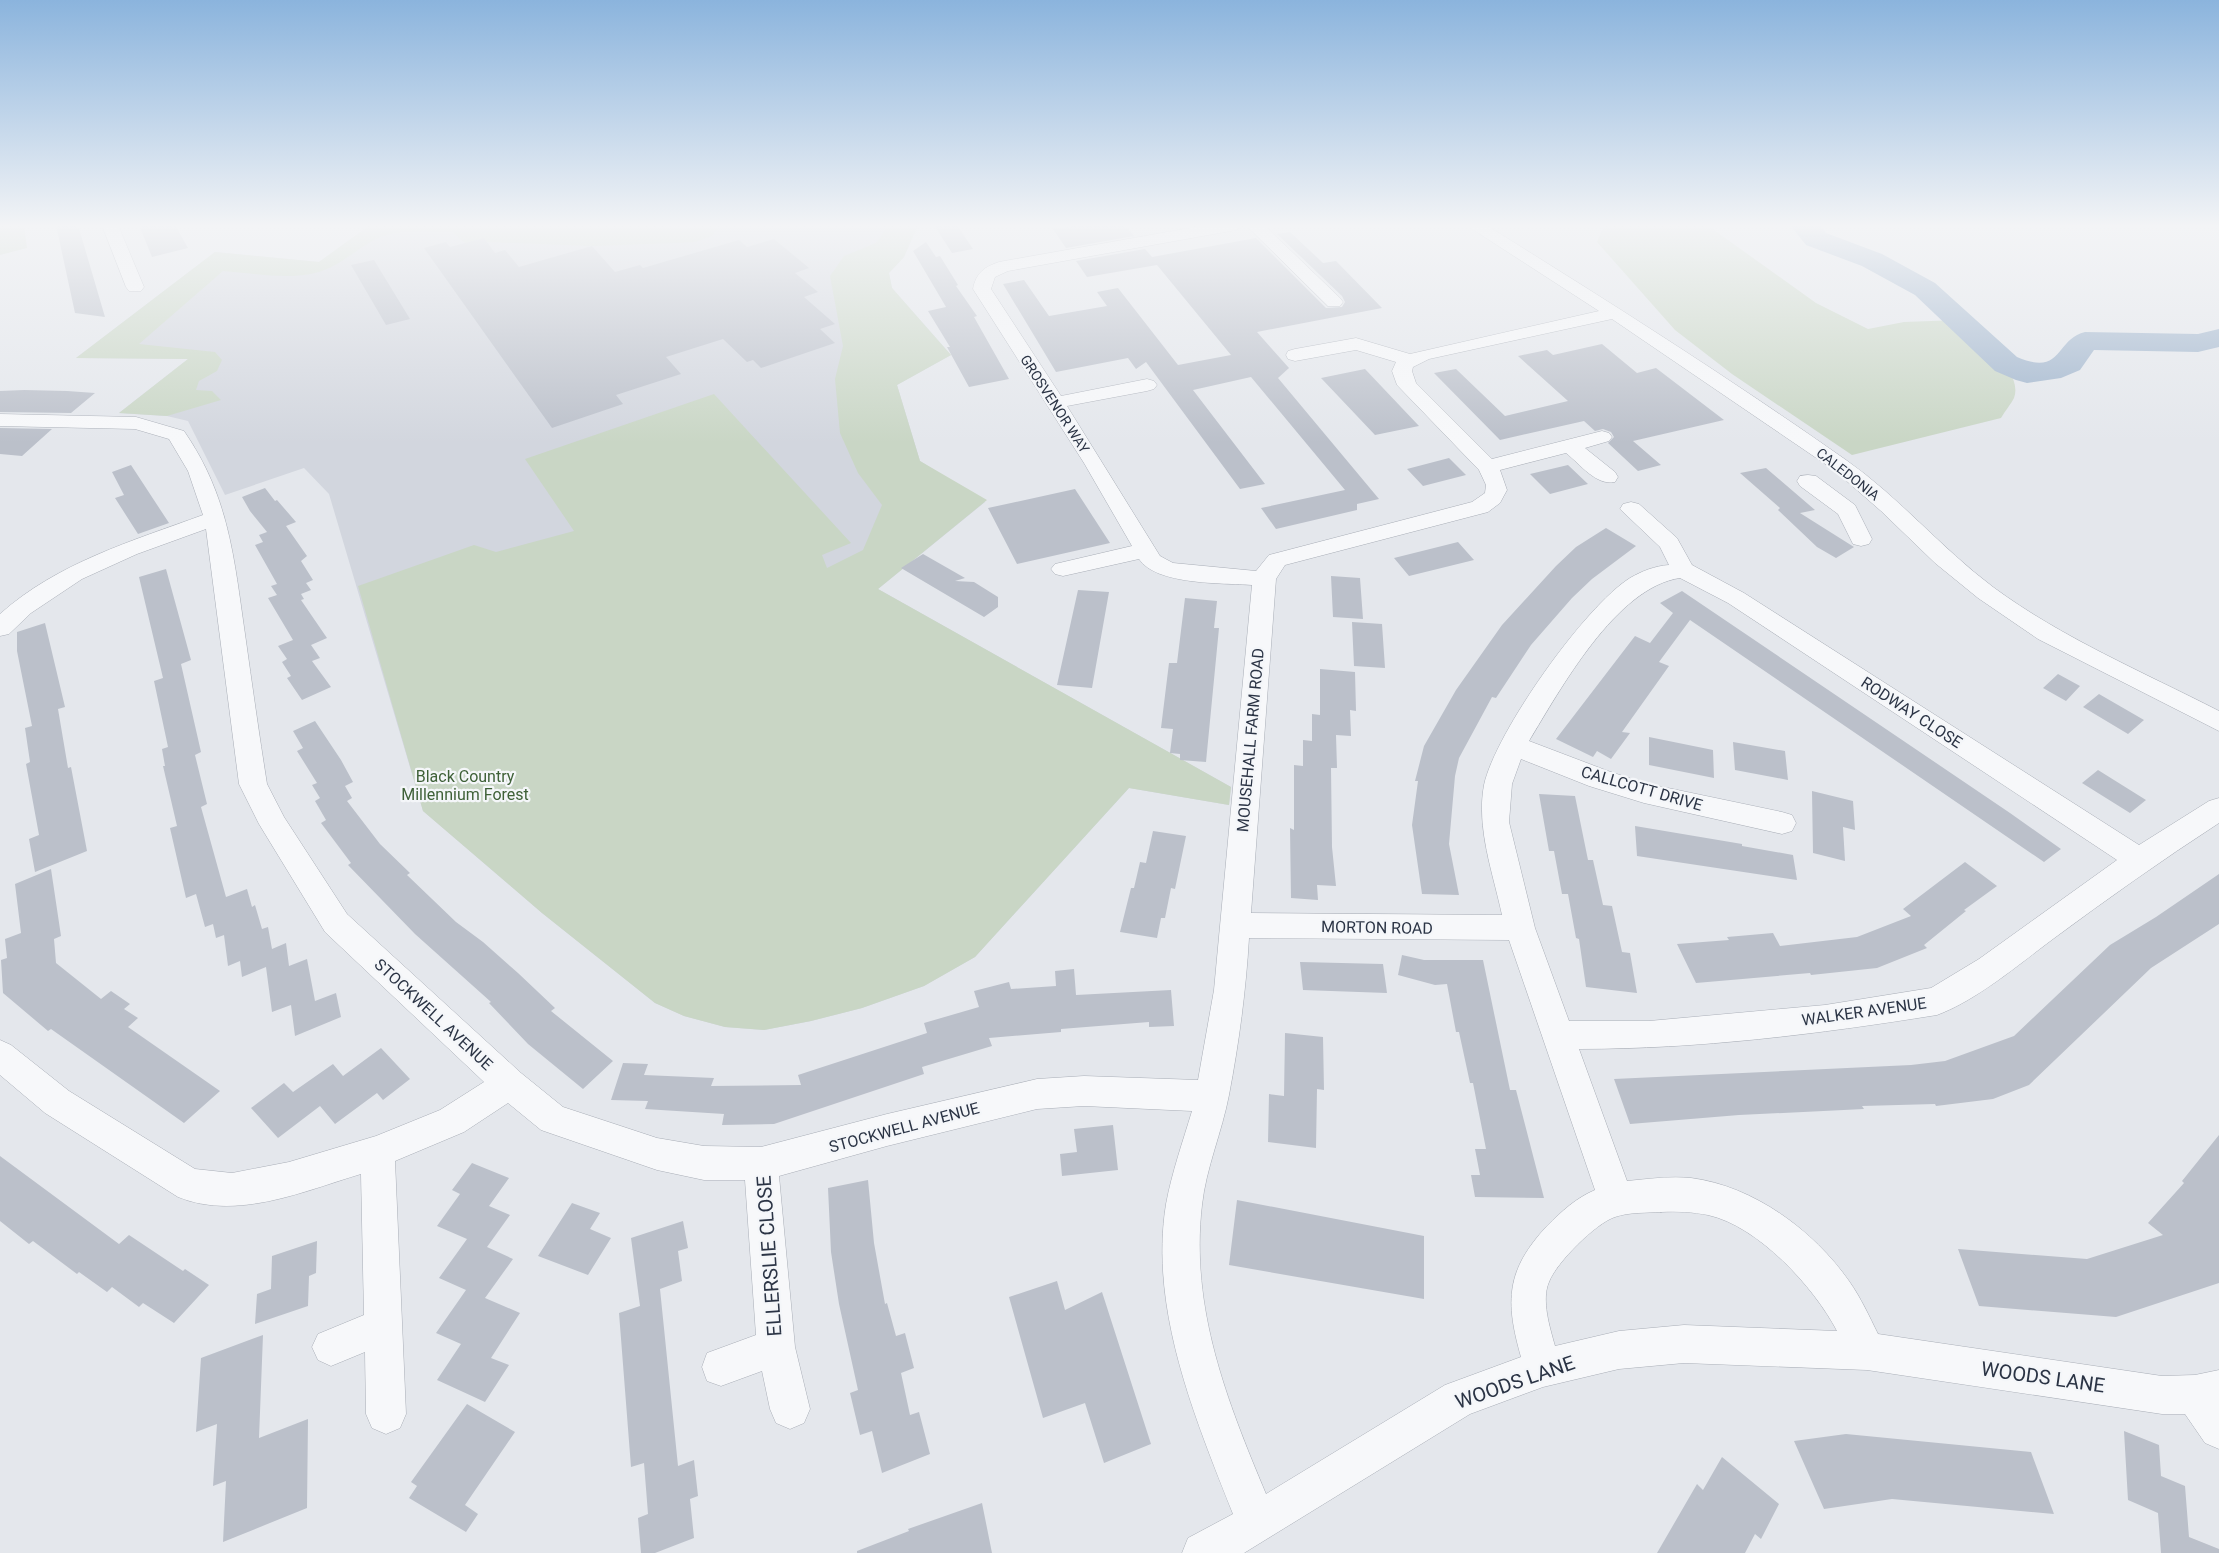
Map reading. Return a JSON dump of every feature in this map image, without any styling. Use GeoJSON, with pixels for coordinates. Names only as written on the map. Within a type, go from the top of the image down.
{"type":"FeatureCollection","features":[{"type":"Feature","properties":{"kind":"street","name":"GROSVENOR WAY"},"geometry":{"type":"LineString","coordinates":[[988,297],[1094,463],[1152,561],[1168,570],[1264,579]]}},
{"type":"Feature","properties":{"kind":"street"},"geometry":{"type":"LineString","coordinates":[[1329,297],[1334,302]]}},
{"type":"Feature","properties":{"kind":"street","name":"CALEDONIA"},"geometry":{"type":"LineString","coordinates":[[1591,297],[1655,338],[1841,466],[1889,506],[1943,558],[1986,593],[2047,633],[2219,722]]}},
{"type":"Feature","properties":{"kind":"street"},"geometry":{"type":"LineString","coordinates":[[1264,579],[1268,569],[1277,560],[1302,551],[1480,507],[1495,497],[1498,489],[1488,466],[1407,385],[1401,371],[1404,364],[1434,352],[1614,313]]}},
{"type":"Feature","properties":{"kind":"street"},"geometry":{"type":"LineString","coordinates":[[1296,356],[1356,344],[1410,360]]}},
{"type":"Feature","properties":{"kind":"street"},"geometry":{"type":"LineString","coordinates":[[1054,403],[1147,385]]}},
{"type":"Feature","properties":{"kind":"street","name":"STOCKWELL AVENUE"},"geometry":{"type":"LineString","coordinates":[[0,420],[136,423],[177,435],[199,471],[215,518],[223,560],[253,784],[273,824],[336,923],[509,1084],[553,1119],[657,1154],[705,1163],[762,1164],[887,1130],[1037,1094],[1084,1091],[1212,1096]]}},
{"type":"Feature","properties":{"kind":"street"},"geometry":{"type":"LineString","coordinates":[[1488,466],[1602,437]]}},
{"type":"Feature","properties":{"kind":"street"},"geometry":{"type":"LineString","coordinates":[[1570,445],[1607,477]]}},
{"type":"Feature","properties":{"kind":"street"},"geometry":{"type":"LineString","coordinates":[[1808,481],[1847,510],[1861,539]]}},
{"type":"Feature","properties":{"kind":"street"},"geometry":{"type":"LineString","coordinates":[[1847,510],[1889,506]]}},
{"type":"Feature","properties":{"kind":"street"},"geometry":{"type":"LineString","coordinates":[[1616,1199],[1520,928],[1495,822],[1498,784],[1513,745],[1561,667],[1607,611],[1638,584],[1660,573],[1683,570],[1669,543],[1631,509]]}},
{"type":"Feature","properties":{"kind":"street"},"geometry":{"type":"LineString","coordinates":[[0,628],[19,610],[44,593],[100,561],[215,518]]}},
{"type":"Feature","properties":{"kind":"street"},"geometry":{"type":"LineString","coordinates":[[1063,569],[1146,550]]}},
{"type":"Feature","properties":{"kind":"street","name":"RODWAY CLOSE"},"geometry":{"type":"LineString","coordinates":[[1683,570],[1736,598],[2139,860]]}},
{"type":"Feature","properties":{"kind":"street","name":"MOUSEHALL FARM ROAD"},"geometry":{"type":"LineString","coordinates":[[1257,1522],[1211,1410],[1185,1310],[1182,1252],[1184,1204],[1212,1096],[1230,990],[1264,579]]}},
{"type":"Feature","properties":{"kind":"street","name":"CALLCOTT DRIVE"},"geometry":{"type":"LineString","coordinates":[[1513,745],[1599,779],[1644,793],[1737,802],[1782,823]]}},
{"type":"Feature","properties":{"kind":"street","name":"WALKER AVENUE"},"geometry":{"type":"LineString","coordinates":[[1558,1035],[1649,1035],[1825,1019],[1936,1001],[1990,968],[2139,860],[2219,809]]}},
{"type":"Feature","properties":{"kind":"street","name":"MORTON ROAD"},"geometry":{"type":"LineString","coordinates":[[1234,925],[1520,928]]}},
{"type":"Feature","properties":{"kind":"street"},"geometry":{"type":"LineString","coordinates":[[0,1055],[57,1102],[190,1185],[232,1190],[289,1179],[378,1152],[452,1121],[509,1084]]}},
{"type":"Feature","properties":{"kind":"street"},"geometry":{"type":"LineString","coordinates":[[378,1152],[381,1327],[386,1414]]}},
{"type":"Feature","properties":{"kind":"street","name":"ELLERSLIE CLOSE"},"geometry":{"type":"LineString","coordinates":[[762,1164],[776,1347],[790,1409]]}},
{"type":"Feature","properties":{"kind":"street"},"geometry":{"type":"LineString","coordinates":[[1543,1368],[1530,1323],[1530,1280],[1548,1252],[1590,1211],[1616,1199],[1690,1195],[1727,1203],[1761,1222],[1798,1251],[1832,1288],[1867,1351]]}},
{"type":"Feature","properties":{"kind":"street"},"geometry":{"type":"LineString","coordinates":[[332,1347],[381,1327]]}},
{"type":"Feature","properties":{"kind":"street","name":"WOODS LANE"},"geometry":{"type":"LineString","coordinates":[[1203,1553],[1459,1399],[1543,1368],[1618,1350],[1684,1344],[1867,1351],[2162,1395],[2207,1391]]}},
{"type":"Feature","properties":{"kind":"street","name":"ELLERSLIE CLOSE"},"geometry":{"type":"LineString","coordinates":[[721,1366],[776,1347]]}},
{"type":"Feature","properties":{"kind":"street"},"geometry":{"type":"LineString","coordinates":[[2207,1391],[2219,1429]]}},
{"type":"Feature","properties":{"kind":"shaded area"},"geometry":{"type":"Polygon","coordinates":[[[155,297],[900,297],[951,355],[897,385],[920,461],[985,502],[878,589],[1231,787],[1229,805],[1129,788],[975,957],[924,986],[862,1008],[764,1030],[725,1027],[684,1016],[655,1003],[542,913],[423,811],[329,494],[304,468],[225,495],[188,421],[167,416],[119,413],[188,359],[76,358],[155,297]]]}},
{"type":"Feature","properties":{"kind":"green space"},"geometry":{"type":"Polygon","coordinates":[[[155,297],[193,297],[139,344],[215,352],[222,360],[217,371],[199,381],[196,390],[212,391],[221,400],[167,416],[119,413],[188,359],[76,358],[155,297]]]}},
{"type":"Feature","properties":{"kind":"green space","name":"Black Country Millennium Forest"},"geometry":{"type":"Polygon","coordinates":[[[834,297],[900,297],[951,355],[897,385],[920,461],[987,500],[878,589],[1231,787],[1229,805],[1129,788],[975,957],[924,986],[862,1008],[764,1030],[725,1027],[684,1016],[655,1003],[542,913],[423,811],[358,586],[474,545],[496,552],[574,531],[525,459],[714,394],[851,543],[822,555],[827,568],[863,550],[882,505],[858,473],[840,433],[835,379],[843,346],[834,297]]]}},
{"type":"Feature","properties":{"kind":"green space"},"geometry":{"type":"Polygon","coordinates":[[[1646,297],[1808,297],[1868,329],[1904,322],[1959,320],[1987,344],[2006,365],[2015,388],[2014,398],[2001,418],[1852,455],[1732,374],[1675,330],[1646,297]]]}},
{"type":"Feature","properties":{"kind":"building"},"geometry":{"type":"Polygon","coordinates":[[[72,297],[99,297],[105,317],[75,313],[72,297]]]}},
{"type":"Feature","properties":{"kind":"building"},"geometry":{"type":"Polygon","coordinates":[[[370,297],[397,297],[410,319],[386,325],[370,297]]]}},
{"type":"Feature","properties":{"kind":"building"},"geometry":{"type":"Polygon","coordinates":[[[459,297],[805,297],[835,324],[820,329],[835,343],[761,368],[753,360],[747,362],[723,339],[666,357],[681,374],[616,395],[623,404],[552,428],[459,297]]]}},
{"type":"Feature","properties":{"kind":"building"},"geometry":{"type":"Polygon","coordinates":[[[940,297],[964,297],[977,316],[974,317],[1009,379],[969,387],[947,347],[950,347],[928,311],[946,307],[940,297]]]}},
{"type":"Feature","properties":{"kind":"building"},"geometry":{"type":"Polygon","coordinates":[[[1011,297],[1036,297],[1049,316],[1107,306],[1101,297],[1125,297],[1178,365],[1231,355],[1184,297],[1315,297],[1326,308],[1342,307],[1345,302],[1343,297],[1372,297],[1382,308],[1257,332],[1289,368],[1278,378],[1379,499],[1357,504],[1357,510],[1276,529],[1261,508],[1345,490],[1251,377],[1193,390],[1265,484],[1240,489],[1146,362],[1136,369],[1128,358],[1056,372],[1011,297]]]}},
{"type":"Feature","properties":{"kind":"building"},"geometry":{"type":"Polygon","coordinates":[[[1602,344],[1637,373],[1656,368],[1724,420],[1633,441],[1661,465],[1638,471],[1608,443],[1614,437],[1611,432],[1603,429],[1595,431],[1584,421],[1500,440],[1434,373],[1456,369],[1505,416],[1568,401],[1518,356],[1547,350],[1553,355],[1602,344]]]}},
{"type":"Feature","properties":{"kind":"building"},"geometry":{"type":"Polygon","coordinates":[[[1365,369],[1419,426],[1375,435],[1321,378],[1365,369]]]}},
{"type":"Feature","properties":{"kind":"building"},"geometry":{"type":"Polygon","coordinates":[[[0,391],[95,393],[71,413],[0,412],[0,391]]]}},
{"type":"Feature","properties":{"kind":"building"},"geometry":{"type":"Polygon","coordinates":[[[0,428],[52,429],[22,456],[0,454],[0,428]]]}},
{"type":"Feature","properties":{"kind":"building"},"geometry":{"type":"Polygon","coordinates":[[[1449,458],[1466,475],[1423,486],[1407,469],[1449,458]]]}},
{"type":"Feature","properties":{"kind":"building"},"geometry":{"type":"Polygon","coordinates":[[[131,465],[169,523],[138,534],[115,498],[124,495],[112,472],[131,465]]]}},
{"type":"Feature","properties":{"kind":"building"},"geometry":{"type":"Polygon","coordinates":[[[1568,465],[1588,484],[1550,494],[1530,474],[1568,465]]]}},
{"type":"Feature","properties":{"kind":"building"},"geometry":{"type":"Polygon","coordinates":[[[1766,468],[1815,510],[1800,513],[1854,547],[1836,558],[1817,547],[1778,510],[1780,508],[1740,473],[1766,468]]]}},
{"type":"Feature","properties":{"kind":"building"},"geometry":{"type":"Polygon","coordinates":[[[265,488],[296,522],[286,526],[307,556],[301,561],[313,580],[306,583],[311,590],[301,594],[304,599],[301,600],[327,638],[311,645],[320,658],[312,661],[331,687],[302,700],[287,678],[291,676],[282,662],[287,659],[278,646],[293,640],[268,598],[277,595],[271,586],[277,584],[255,545],[263,542],[259,535],[267,532],[242,497],[265,488]]]}},
{"type":"Feature","properties":{"kind":"building"},"geometry":{"type":"Polygon","coordinates":[[[1075,489],[1110,543],[1017,564],[988,508],[1075,489]]]}},
{"type":"Feature","properties":{"kind":"building"},"geometry":{"type":"Polygon","coordinates":[[[1606,528],[1636,546],[1592,579],[1572,598],[1531,645],[1496,698],[1492,697],[1459,758],[1455,776],[1449,844],[1459,895],[1422,894],[1412,825],[1418,781],[1415,781],[1424,746],[1456,690],[1502,625],[1576,547],[1606,528]]]}},
{"type":"Feature","properties":{"kind":"building"},"geometry":{"type":"Polygon","coordinates":[[[1458,542],[1474,560],[1409,576],[1394,558],[1458,542]]]}},
{"type":"Feature","properties":{"kind":"building"},"geometry":{"type":"Polygon","coordinates":[[[923,554],[965,578],[955,581],[974,582],[998,597],[998,607],[984,617],[901,568],[923,554]]]}},
{"type":"Feature","properties":{"kind":"building"},"geometry":{"type":"Polygon","coordinates":[[[166,569],[191,660],[181,664],[201,752],[195,755],[207,804],[201,807],[226,897],[247,889],[252,907],[255,905],[262,929],[268,927],[272,949],[286,943],[289,966],[307,959],[315,1001],[336,993],[341,1017],[295,1036],[291,1005],[272,1012],[266,967],[242,977],[240,961],[228,966],[224,935],[216,938],[213,924],[205,927],[196,894],[186,898],[170,828],[177,826],[163,766],[165,766],[162,749],[168,747],[154,681],[163,678],[139,577],[166,569]]]}},
{"type":"Feature","properties":{"kind":"building"},"geometry":{"type":"Polygon","coordinates":[[[1331,576],[1360,578],[1363,619],[1333,617],[1331,576]]]}},
{"type":"Feature","properties":{"kind":"building"},"geometry":{"type":"Polygon","coordinates":[[[1078,590],[1109,592],[1092,688],[1057,685],[1078,590]]]}},
{"type":"Feature","properties":{"kind":"building"},"geometry":{"type":"Polygon","coordinates":[[[1682,591],[2061,849],[2044,862],[1690,620],[1659,662],[1669,666],[1622,732],[1630,733],[1611,759],[1597,751],[1593,757],[1556,739],[1635,636],[1650,643],[1673,613],[1660,603],[1682,591]]]}},
{"type":"Feature","properties":{"kind":"building"},"geometry":{"type":"Polygon","coordinates":[[[1185,598],[1217,601],[1214,628],[1219,628],[1206,762],[1180,760],[1180,754],[1170,753],[1173,729],[1161,728],[1169,663],[1177,663],[1185,598]]]}},
{"type":"Feature","properties":{"kind":"building"},"geometry":{"type":"Polygon","coordinates":[[[1352,622],[1382,624],[1385,668],[1354,666],[1352,622]]]}},
{"type":"Feature","properties":{"kind":"building"},"geometry":{"type":"Polygon","coordinates":[[[45,623],[65,707],[58,709],[68,768],[71,767],[87,851],[35,872],[29,839],[39,835],[26,764],[30,762],[25,728],[32,726],[17,651],[17,632],[45,623]]]}},
{"type":"Feature","properties":{"kind":"building"},"geometry":{"type":"Polygon","coordinates":[[[1320,669],[1355,672],[1356,711],[1350,710],[1351,736],[1336,735],[1337,768],[1331,768],[1332,847],[1336,886],[1317,885],[1318,900],[1291,898],[1290,828],[1294,830],[1294,765],[1303,766],[1303,740],[1312,741],[1312,714],[1320,715],[1320,669]]]}},
{"type":"Feature","properties":{"kind":"building"},"geometry":{"type":"Polygon","coordinates":[[[2058,674],[2080,686],[2066,701],[2043,688],[2058,674]]]}},
{"type":"Feature","properties":{"kind":"building"},"geometry":{"type":"Polygon","coordinates":[[[2099,694],[2144,720],[2128,734],[2083,707],[2099,694]]]}},
{"type":"Feature","properties":{"kind":"building"},"geometry":{"type":"Polygon","coordinates":[[[315,721],[353,782],[345,786],[352,798],[347,801],[380,844],[410,873],[407,875],[456,922],[483,942],[555,1008],[551,1011],[613,1061],[583,1089],[528,1044],[489,1003],[491,1002],[415,934],[348,865],[351,863],[321,823],[326,820],[315,801],[320,798],[312,785],[317,783],[297,751],[303,748],[293,731],[315,721]]]}},
{"type":"Feature","properties":{"kind":"building"},"geometry":{"type":"Polygon","coordinates":[[[1649,737],[1713,750],[1714,778],[1649,765],[1649,737]]]}},
{"type":"Feature","properties":{"kind":"building"},"geometry":{"type":"Polygon","coordinates":[[[1733,742],[1785,751],[1788,780],[1735,770],[1733,742]]]}},
{"type":"Feature","properties":{"kind":"building"},"geometry":{"type":"Polygon","coordinates":[[[2098,770],[2146,800],[2130,813],[2082,783],[2098,770]]]}},
{"type":"Feature","properties":{"kind":"building"},"geometry":{"type":"Polygon","coordinates":[[[1812,791],[1853,801],[1855,830],[1843,827],[1845,861],[1813,853],[1812,791]]]}},
{"type":"Feature","properties":{"kind":"building"},"geometry":{"type":"Polygon","coordinates":[[[1539,794],[1575,796],[1588,860],[1593,860],[1603,905],[1612,906],[1622,952],[1630,953],[1637,993],[1586,987],[1579,939],[1576,938],[1568,894],[1562,894],[1554,851],[1549,851],[1539,794]]]}},
{"type":"Feature","properties":{"kind":"building"},"geometry":{"type":"Polygon","coordinates":[[[1635,826],[1793,855],[1797,880],[1637,856],[1635,826]]]}},
{"type":"Feature","properties":{"kind":"building"},"geometry":{"type":"Polygon","coordinates":[[[1153,831],[1186,836],[1175,889],[1171,888],[1165,918],[1161,918],[1157,938],[1120,932],[1140,862],[1146,863],[1153,831]]]}},
{"type":"Feature","properties":{"kind":"building"},"geometry":{"type":"Polygon","coordinates":[[[1965,862],[1997,886],[1964,910],[1966,911],[1924,945],[1927,948],[1877,968],[1696,983],[1677,944],[1729,940],[1727,937],[1773,933],[1780,946],[1857,937],[1911,916],[1903,909],[1965,862]]]}},
{"type":"Feature","properties":{"kind":"building"},"geometry":{"type":"Polygon","coordinates":[[[51,869],[61,936],[54,939],[56,963],[101,999],[111,991],[130,1004],[124,1009],[138,1018],[128,1027],[220,1091],[184,1123],[51,1029],[48,1031],[3,993],[1,960],[7,958],[5,939],[21,933],[15,884],[51,869]]]}},
{"type":"Feature","properties":{"kind":"building"},"geometry":{"type":"Polygon","coordinates":[[[2219,874],[2219,924],[2151,968],[2029,1085],[1993,1099],[1936,1106],[1935,1104],[1862,1106],[1864,1109],[1739,1115],[1630,1124],[1614,1079],[1911,1065],[1945,1061],[2014,1036],[2110,945],[2219,874]]]}},
{"type":"Feature","properties":{"kind":"building"},"geometry":{"type":"Polygon","coordinates":[[[1402,955],[1424,960],[1483,960],[1510,1090],[1516,1090],[1544,1198],[1475,1197],[1471,1175],[1480,1175],[1475,1149],[1486,1149],[1473,1083],[1470,1083],[1459,1032],[1456,1032],[1447,984],[1435,985],[1398,975],[1402,955]]]}},
{"type":"Feature","properties":{"kind":"building"},"geometry":{"type":"Polygon","coordinates":[[[1300,962],[1383,964],[1387,993],[1303,990],[1300,962]]]}},
{"type":"Feature","properties":{"kind":"building"},"geometry":{"type":"Polygon","coordinates":[[[1074,969],[1076,995],[1171,990],[1174,1026],[1149,1027],[1149,1022],[989,1038],[992,1046],[922,1067],[924,1074],[774,1124],[722,1125],[724,1114],[645,1109],[648,1101],[611,1100],[623,1063],[648,1064],[644,1075],[714,1078],[711,1086],[801,1085],[798,1075],[927,1033],[924,1023],[979,1007],[974,991],[1009,982],[1011,989],[1056,986],[1055,971],[1074,969]]]}},
{"type":"Feature","properties":{"kind":"building"},"geometry":{"type":"Polygon","coordinates":[[[1285,1033],[1323,1037],[1324,1090],[1317,1089],[1316,1148],[1268,1142],[1269,1094],[1284,1096],[1285,1033]]]}},
{"type":"Feature","properties":{"kind":"building"},"geometry":{"type":"Polygon","coordinates":[[[381,1048],[410,1079],[383,1100],[377,1093],[335,1124],[320,1106],[278,1138],[251,1108],[284,1083],[293,1092],[333,1064],[343,1076],[381,1048]]]}},
{"type":"Feature","properties":{"kind":"building"},"geometry":{"type":"Polygon","coordinates":[[[1113,1125],[1118,1170],[1062,1176],[1060,1154],[1077,1152],[1074,1129],[1113,1125]]]}},
{"type":"Feature","properties":{"kind":"building"},"geometry":{"type":"Polygon","coordinates":[[[2219,1135],[2219,1283],[2116,1317],[1979,1306],[1958,1249],[2087,1259],[2163,1235],[2148,1223],[2184,1183],[2182,1181],[2219,1135]]]}},
{"type":"Feature","properties":{"kind":"building"},"geometry":{"type":"Polygon","coordinates":[[[0,1156],[119,1244],[129,1235],[183,1271],[185,1269],[209,1285],[174,1323],[143,1303],[139,1307],[112,1287],[107,1292],[79,1272],[77,1274],[33,1241],[29,1244],[0,1221],[0,1156]]]}},
{"type":"Feature","properties":{"kind":"building"},"geometry":{"type":"Polygon","coordinates":[[[472,1163],[509,1178],[489,1206],[510,1215],[487,1247],[513,1259],[485,1298],[520,1313],[491,1358],[509,1365],[485,1402],[437,1380],[461,1344],[436,1333],[466,1290],[439,1278],[467,1239],[437,1226],[460,1194],[452,1190],[472,1163]]]}},
{"type":"Feature","properties":{"kind":"building"},"geometry":{"type":"Polygon","coordinates":[[[868,1180],[874,1243],[885,1304],[887,1303],[896,1336],[905,1333],[914,1368],[901,1373],[910,1415],[919,1412],[930,1454],[882,1473],[872,1431],[860,1435],[850,1393],[858,1390],[839,1304],[831,1252],[828,1188],[868,1180]]]}},
{"type":"Feature","properties":{"kind":"building"},"geometry":{"type":"Polygon","coordinates":[[[1237,1200],[1424,1236],[1424,1299],[1229,1265],[1237,1200]]]}},
{"type":"Feature","properties":{"kind":"building"},"geometry":{"type":"Polygon","coordinates":[[[572,1203],[600,1213],[590,1229],[611,1238],[588,1275],[538,1256],[572,1203]]]}},
{"type":"Feature","properties":{"kind":"building"},"geometry":{"type":"Polygon","coordinates":[[[683,1221],[688,1248],[678,1251],[682,1281],[660,1289],[678,1466],[694,1460],[698,1496],[690,1499],[694,1538],[655,1553],[641,1553],[638,1518],[648,1514],[644,1463],[631,1467],[619,1313],[640,1306],[631,1238],[683,1221]]]}},
{"type":"Feature","properties":{"kind":"building"},"geometry":{"type":"Polygon","coordinates":[[[317,1241],[316,1273],[309,1276],[308,1306],[255,1324],[257,1294],[271,1289],[272,1256],[317,1241]]]}},
{"type":"Feature","properties":{"kind":"building"},"geometry":{"type":"Polygon","coordinates":[[[1057,1281],[1065,1310],[1102,1292],[1151,1444],[1104,1463],[1085,1403],[1043,1418],[1009,1297],[1057,1281]]]}},
{"type":"Feature","properties":{"kind":"building"},"geometry":{"type":"Polygon","coordinates":[[[263,1335],[259,1438],[308,1419],[307,1508],[223,1542],[226,1481],[213,1486],[217,1424],[196,1432],[201,1358],[263,1335]]]}},
{"type":"Feature","properties":{"kind":"building"},"geometry":{"type":"Polygon","coordinates":[[[467,1404],[515,1432],[465,1505],[478,1514],[466,1532],[409,1498],[417,1486],[411,1482],[467,1404]]]}},
{"type":"Feature","properties":{"kind":"building"},"geometry":{"type":"Polygon","coordinates":[[[2124,1431],[2159,1445],[2161,1476],[2185,1486],[2189,1537],[2219,1549],[2219,1553],[2161,1553],[2158,1513],[2128,1500],[2124,1431]]]}},
{"type":"Feature","properties":{"kind":"building"},"geometry":{"type":"Polygon","coordinates":[[[1846,1434],[2031,1452],[2054,1514],[1892,1499],[1824,1509],[1794,1441],[1846,1434]]]}},
{"type":"Feature","properties":{"kind":"building"},"geometry":{"type":"Polygon","coordinates":[[[1722,1457],[1779,1504],[1761,1539],[1755,1534],[1745,1553],[1657,1553],[1697,1484],[1703,1490],[1722,1457]]]}},
{"type":"Feature","properties":{"kind":"building"},"geometry":{"type":"Polygon","coordinates":[[[982,1503],[992,1553],[857,1553],[857,1551],[909,1531],[908,1529],[982,1503]]]}},
{"type":"Feature","properties":{"kind":"waterway"},"geometry":{"type":"LineString","coordinates":[[1934,297],[2006,364],[2027,373],[2050,371],[2069,363],[2085,341],[2198,343],[2219,338]]}}]}
